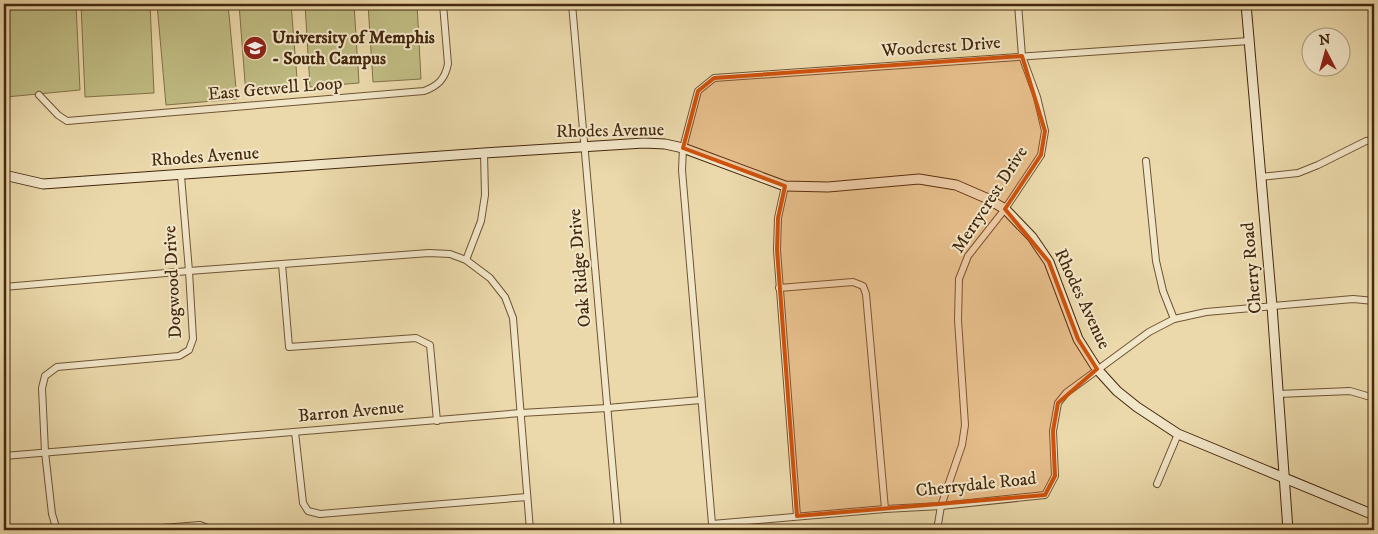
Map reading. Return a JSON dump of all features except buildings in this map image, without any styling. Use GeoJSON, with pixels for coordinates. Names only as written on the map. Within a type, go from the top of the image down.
{"type":"FeatureCollection","features":[{"type":"Feature","properties":{"kind":"main road","name":"Cherry Road"},"geometry":{"type":"LineString","coordinates":[[1246,4],[1272,306],[1288,530]]}},
{"type":"Feature","properties":{"kind":"main road","name":"Rhodes Avenue"},"geometry":{"type":"LineString","coordinates":[[4,175],[43,184],[644,143],[665,144],[683,148],[785,186],[828,187],[919,179],[956,185],[986,198],[1005,209],[1032,237],[1049,262],[1078,339],[1097,368],[1117,391],[1137,407],[1178,434],[1373,511]]}},
{"type":"Feature","properties":{"kind":"street","name":"East Getwell Loop"},"geometry":{"type":"LineString","coordinates":[[40,95],[58,115],[67,121],[424,91],[435,86],[447,72],[443,4]]}},
{"type":"Feature","properties":{"kind":"street","name":"Oak Ridge Drive"},"geometry":{"type":"LineString","coordinates":[[572,4],[618,530]]}},
{"type":"Feature","properties":{"kind":"street","name":"Merrycrest Drive"},"geometry":{"type":"LineString","coordinates":[[937,530],[941,506],[962,445],[965,425],[958,320],[959,279],[968,256],[1005,209],[1041,156],[1045,131],[1037,97],[1022,56],[1018,4]]}},
{"type":"Feature","properties":{"kind":"street","name":"Woodcrest Drive"},"geometry":{"type":"LineString","coordinates":[[711,527],[682,170],[683,148],[698,91],[714,78],[1249,41]]}},
{"type":"Feature","properties":{"kind":"street"},"geometry":{"type":"LineString","coordinates":[[1260,177],[1298,173],[1318,165],[1346,149],[1374,140]]}},
{"type":"Feature","properties":{"kind":"street"},"geometry":{"type":"LineString","coordinates":[[466,260],[481,221],[485,195],[484,153]]}},
{"type":"Feature","properties":{"kind":"street"},"geometry":{"type":"LineString","coordinates":[[1146,161],[1156,261],[1163,291],[1174,319]]}},
{"type":"Feature","properties":{"kind":"street","name":"Dogwood Drive"},"geometry":{"type":"LineString","coordinates":[[59,530],[56,527],[52,514],[45,452],[42,388],[45,376],[57,367],[178,356],[190,350],[193,340],[181,176]]}},
{"type":"Feature","properties":{"kind":"street"},"geometry":{"type":"LineString","coordinates":[[785,186],[778,218],[777,250],[797,516]]}},
{"type":"Feature","properties":{"kind":"street"},"geometry":{"type":"LineString","coordinates":[[4,287],[429,253],[450,254],[466,260],[490,278],[505,297],[513,318],[530,530]]}},
{"type":"Feature","properties":{"kind":"street"},"geometry":{"type":"LineString","coordinates":[[282,264],[289,347],[416,338],[430,345],[436,421]]}},
{"type":"Feature","properties":{"kind":"street"},"geometry":{"type":"LineString","coordinates":[[779,288],[854,282],[863,286],[866,294],[886,509]]}},
{"type":"Feature","properties":{"kind":"street","name":"Cherrydale Road"},"geometry":{"type":"LineString","coordinates":[[711,527],[797,516],[941,506],[1045,495],[1055,476],[1053,431],[1058,403],[1066,393],[1097,368],[1149,332],[1174,319],[1206,312],[1353,300],[1374,301]]}},
{"type":"Feature","properties":{"kind":"street"},"geometry":{"type":"LineString","coordinates":[[1278,394],[1350,391],[1374,398]]}},
{"type":"Feature","properties":{"kind":"street","name":"Barron Avenue"},"geometry":{"type":"LineString","coordinates":[[4,456],[701,400]]}},
{"type":"Feature","properties":{"kind":"street"},"geometry":{"type":"LineString","coordinates":[[295,432],[303,502],[308,511],[320,514],[527,497]]}},
{"type":"Feature","properties":{"kind":"street"},"geometry":{"type":"LineString","coordinates":[[1157,484],[1178,434]]}},
{"type":"Feature","properties":{"kind":"street"},"geometry":{"type":"LineString","coordinates":[[137,530],[200,525],[213,530]]}},
{"type":"Feature","properties":{"kind":"highlighted area"},"geometry":{"type":"Polygon","coordinates":[[[1022,56],[1045,131],[1041,155],[1005,209],[1049,262],[1078,339],[1097,369],[1058,403],[1053,431],[1055,476],[1045,495],[797,516],[777,250],[778,218],[785,186],[683,148],[698,91],[714,78],[1022,56]]]}},
{"type":"Feature","properties":{"kind":"shaded area"},"geometry":{"type":"Polygon","coordinates":[[[4,4],[76,4],[80,90],[6,97],[4,4]]]}},
{"type":"Feature","properties":{"kind":"shaded area"},"geometry":{"type":"Polygon","coordinates":[[[81,4],[150,4],[154,93],[85,97],[81,4]]]}},
{"type":"Feature","properties":{"kind":"shaded area"},"geometry":{"type":"Polygon","coordinates":[[[157,4],[228,4],[237,99],[166,105],[157,4]]]}},
{"type":"Feature","properties":{"kind":"shaded area"},"geometry":{"type":"Polygon","coordinates":[[[239,4],[291,4],[298,91],[246,95],[239,4]]]}},
{"type":"Feature","properties":{"kind":"shaded area"},"geometry":{"type":"Polygon","coordinates":[[[305,4],[354,4],[359,83],[310,87],[305,4]]]}},
{"type":"Feature","properties":{"kind":"shaded area"},"geometry":{"type":"Polygon","coordinates":[[[368,4],[417,4],[421,79],[373,82],[368,4]]]}},
{"type":"Feature","properties":{"kind":"place","name":"University of Memphis - South Campus"},"geometry":{"type":"Point","coordinates":[255,48]}}]}
